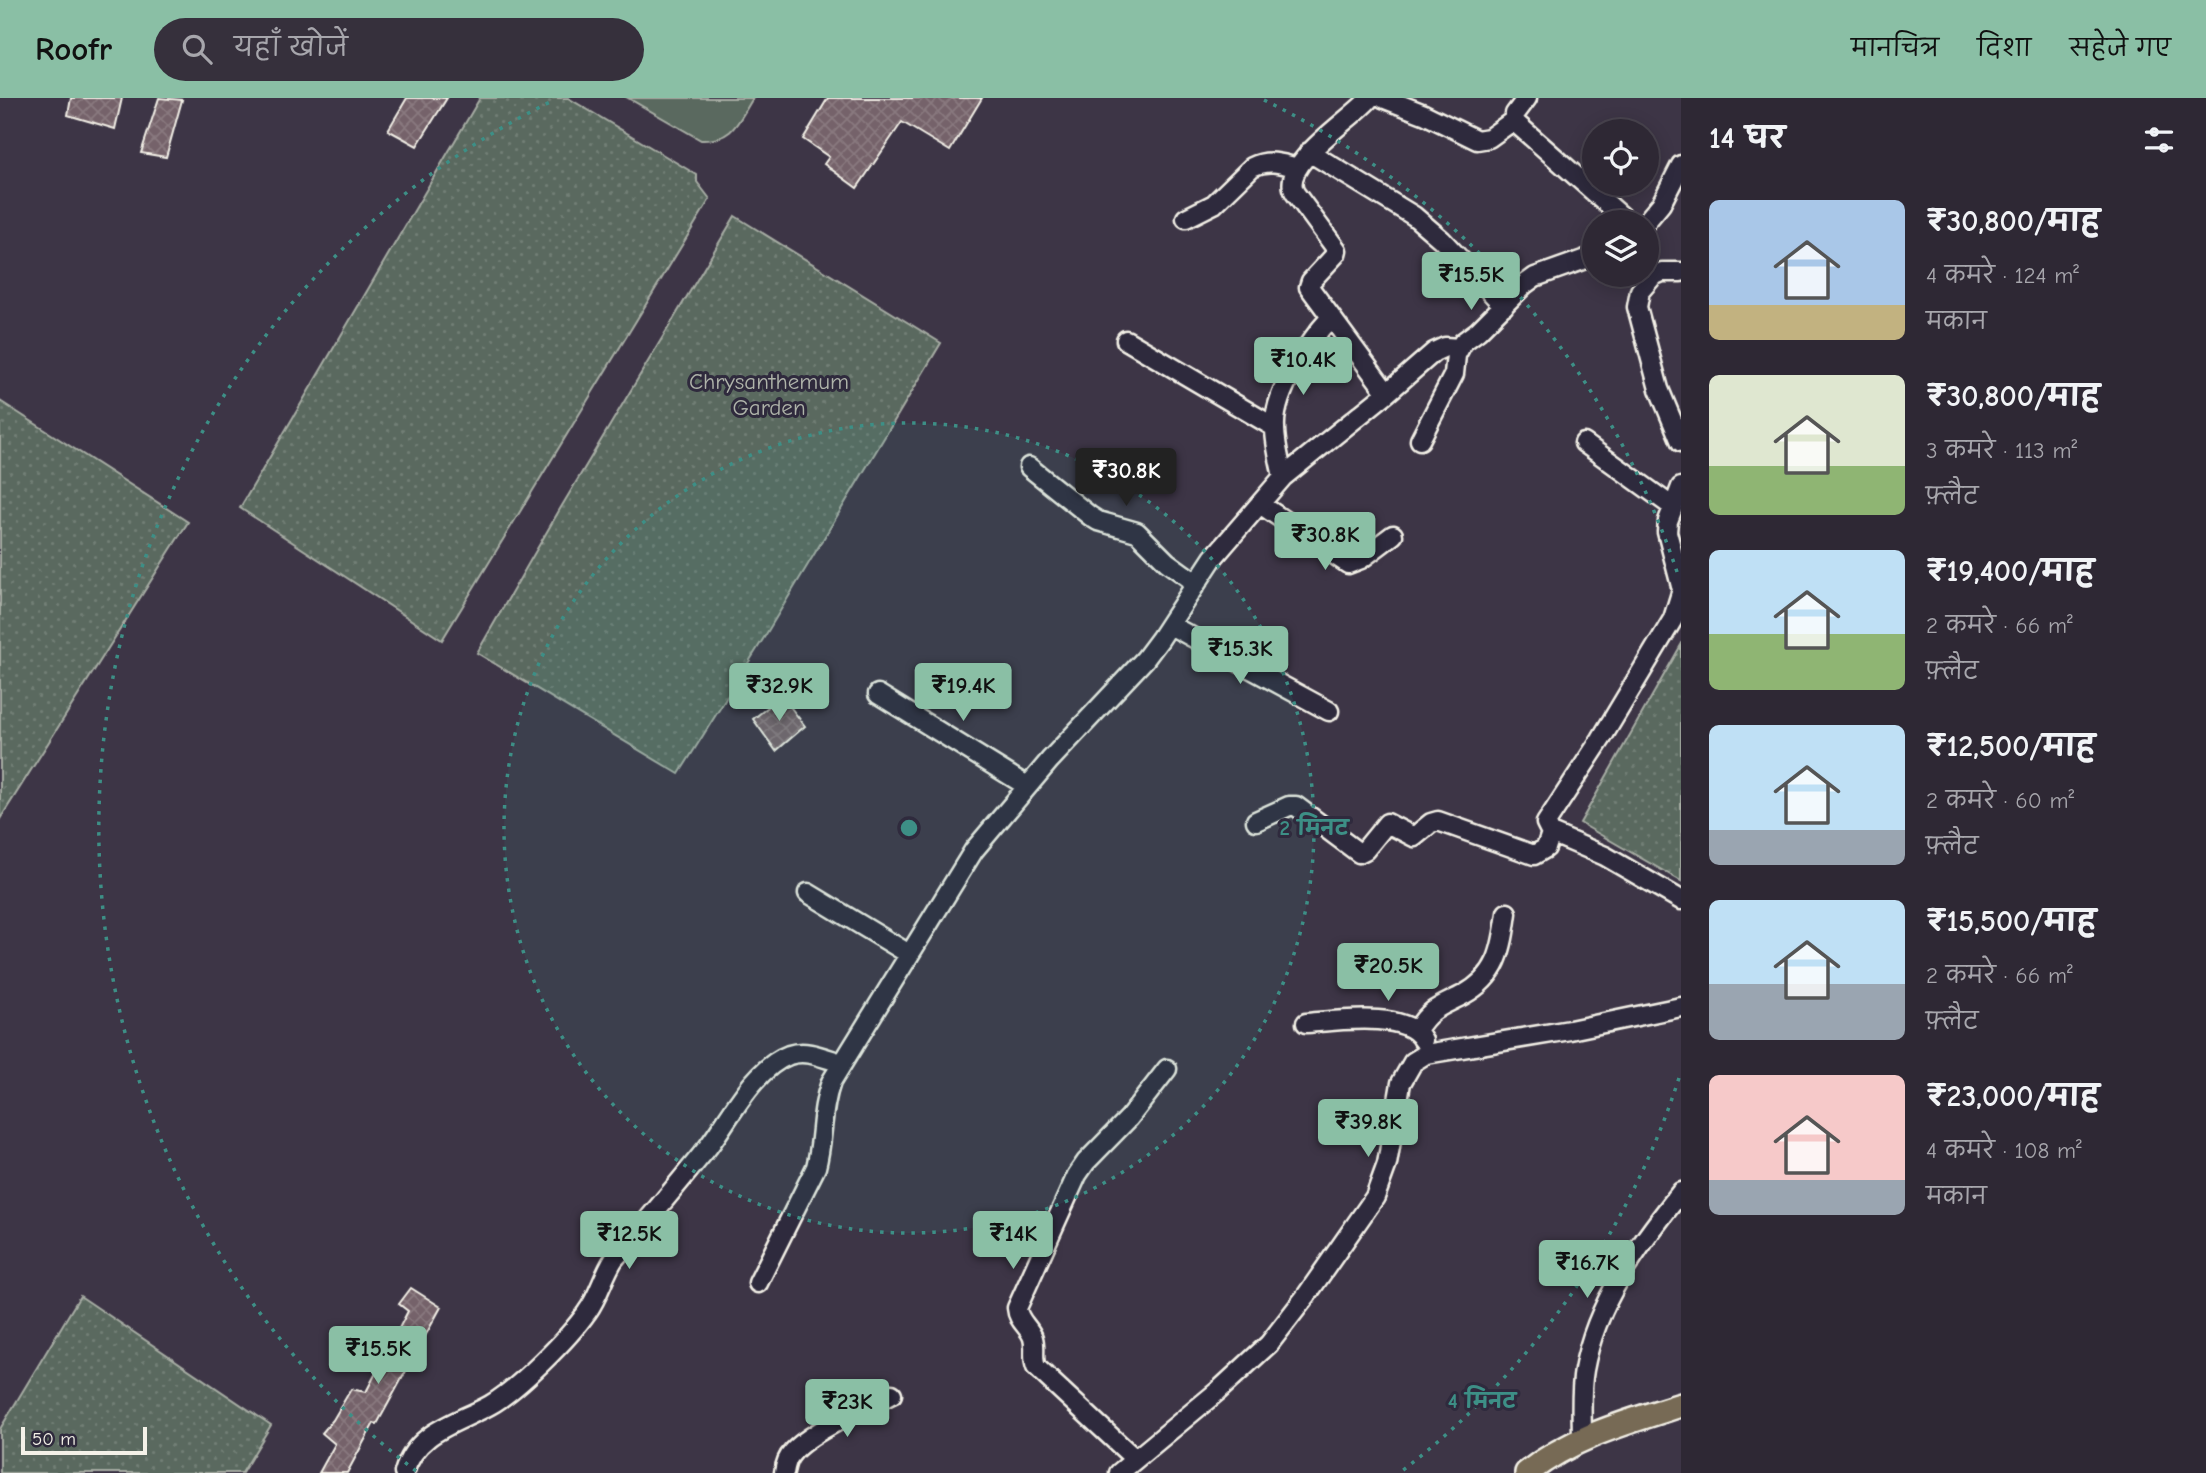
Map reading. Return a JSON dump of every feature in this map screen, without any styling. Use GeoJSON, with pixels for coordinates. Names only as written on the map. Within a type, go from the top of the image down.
{"type":"FeatureCollection","features":[{"type":"Feature","properties":{"kind":"main road"},"geometry":{"type":"LineString","coordinates":[[1527,1473],[1558,1451],[1605,1429],[1681,1405]]}},
{"type":"Feature","properties":{"kind":"street"},"geometry":{"type":"LineString","coordinates":[[1370,98],[1309,152],[1293,174],[1291,187],[1337,250],[1309,286],[1387,393]]}},
{"type":"Feature","properties":{"kind":"street"},"geometry":{"type":"LineString","coordinates":[[1383,98],[1424,114],[1477,140],[1489,138],[1514,120],[1515,114],[1527,98]]}},
{"type":"Feature","properties":{"kind":"street"},"geometry":{"type":"LineString","coordinates":[[1514,120],[1615,210]]}},
{"type":"Feature","properties":{"kind":"street"},"geometry":{"type":"LineString","coordinates":[[1309,152],[1414,216],[1442,240],[1504,306]]}},
{"type":"Feature","properties":{"kind":"street"},"geometry":{"type":"LineString","coordinates":[[1186,218],[1214,204],[1258,163],[1274,162],[1297,168]]}},
{"type":"Feature","properties":{"kind":"street"},"geometry":{"type":"LineString","coordinates":[[1656,210],[1681,166]]}},
{"type":"Feature","properties":{"kind":"street"},"geometry":{"type":"LineString","coordinates":[[1420,440],[1454,374],[1459,348],[1535,277],[1582,260]]}},
{"type":"Feature","properties":{"kind":"street"},"geometry":{"type":"LineString","coordinates":[[1681,272],[1662,272],[1653,276],[1640,291],[1637,307],[1659,389],[1681,442]]}},
{"type":"Feature","properties":{"kind":"street"},"geometry":{"type":"LineString","coordinates":[[1283,477],[1274,427],[1278,408],[1293,368],[1332,317]]}},
{"type":"Feature","properties":{"kind":"street"},"geometry":{"type":"LineString","coordinates":[[1126,340],[1274,427]]}},
{"type":"Feature","properties":{"kind":"street"},"geometry":{"type":"LineString","coordinates":[[758,1283],[816,1167],[823,1102],[842,1063],[974,850],[1027,786],[1145,659],[1213,558],[1283,477],[1440,348],[1459,348]]}},
{"type":"Feature","properties":{"kind":"street"},"geometry":{"type":"LineString","coordinates":[[1584,443],[1673,507]]}},
{"type":"Feature","properties":{"kind":"street"},"geometry":{"type":"LineString","coordinates":[[1029,467],[1098,521],[1137,531],[1167,562],[1196,583]]}},
{"type":"Feature","properties":{"kind":"street"},"geometry":{"type":"LineString","coordinates":[[1681,487],[1667,532],[1681,586]]}},
{"type":"Feature","properties":{"kind":"street"},"geometry":{"type":"LineString","coordinates":[[1260,504],[1348,564],[1361,559],[1393,535]]}},
{"type":"Feature","properties":{"kind":"street"},"geometry":{"type":"LineString","coordinates":[[1681,593],[1673,619],[1580,773],[1546,822],[1551,832],[1605,856],[1681,900]]}},
{"type":"Feature","properties":{"kind":"street"},"geometry":{"type":"LineString","coordinates":[[1170,625],[1329,711]]}},
{"type":"Feature","properties":{"kind":"street"},"geometry":{"type":"LineString","coordinates":[[878,694],[1027,786]]}},
{"type":"Feature","properties":{"kind":"street"},"geometry":{"type":"LineString","coordinates":[[1256,821],[1289,806],[1296,806],[1359,853],[1365,850],[1387,823],[1415,837],[1431,822],[1443,822],[1534,855],[1546,848],[1551,832]]}},
{"type":"Feature","properties":{"kind":"street"},"geometry":{"type":"LineString","coordinates":[[808,893],[909,954]]}},
{"type":"Feature","properties":{"kind":"street"},"geometry":{"type":"LineString","coordinates":[[1417,1030],[1428,1013],[1475,987],[1494,967],[1503,946],[1507,913]]}},
{"type":"Feature","properties":{"kind":"street"},"geometry":{"type":"LineString","coordinates":[[1119,1473],[1269,1345],[1350,1236],[1376,1197],[1387,1164],[1401,1083],[1413,1062],[1426,1054],[1570,1030],[1681,1007]]}},
{"type":"Feature","properties":{"kind":"street"},"geometry":{"type":"LineString","coordinates":[[1306,1023],[1359,1019],[1400,1023],[1417,1030],[1424,1041],[1426,1054]]}},
{"type":"Feature","properties":{"kind":"street"},"geometry":{"type":"LineString","coordinates":[[404,1473],[417,1447],[430,1435],[500,1399],[519,1384],[587,1313],[604,1273],[614,1259],[708,1146],[760,1075],[786,1056],[802,1051],[842,1063]]}},
{"type":"Feature","properties":{"kind":"street"},"geometry":{"type":"LineString","coordinates":[[1135,1460],[1036,1367],[1033,1337],[1020,1321],[1017,1308],[1077,1175],[1086,1162],[1129,1118],[1167,1069]]}},
{"type":"Feature","properties":{"kind":"street"},"geometry":{"type":"LineString","coordinates":[[1582,1440],[1583,1372],[1603,1311],[1642,1241],[1681,1192]]}},
{"type":"Feature","properties":{"kind":"street"},"geometry":{"type":"LineString","coordinates":[[784,1473],[791,1454],[802,1444],[857,1411],[892,1394]]}},
{"type":"Feature","properties":{"kind":"green space"},"geometry":{"type":"Polygon","coordinates":[[[480,98],[568,98],[697,175],[697,182],[710,199],[442,640],[240,508],[480,98]]]}},
{"type":"Feature","properties":{"kind":"green space"},"geometry":{"type":"Polygon","coordinates":[[[628,98],[753,98],[728,133],[721,137],[701,140],[628,98]]]}},
{"type":"Feature","properties":{"kind":"green space","name":"Chrysanthemum Garden"},"geometry":{"type":"Polygon","coordinates":[[[735,216],[941,343],[679,774],[477,653],[735,216]]]}},
{"type":"Feature","properties":{"kind":"green space"},"geometry":{"type":"Polygon","coordinates":[[[0,401],[188,522],[0,819],[0,401]]]}},
{"type":"Feature","properties":{"kind":"green space"},"geometry":{"type":"Polygon","coordinates":[[[1681,645],[1681,881],[1580,823],[1681,645]]]}},
{"type":"Feature","properties":{"kind":"green space"},"geometry":{"type":"Polygon","coordinates":[[[80,1296],[271,1425],[242,1473],[0,1473],[0,1429],[80,1296]]]}},
{"type":"Feature","properties":{"kind":"building"},"geometry":{"type":"Polygon","coordinates":[[[71,98],[122,98],[115,129],[68,115],[71,98]]]}},
{"type":"Feature","properties":{"kind":"building"},"geometry":{"type":"Polygon","coordinates":[[[159,98],[182,100],[166,157],[141,153],[159,98]]]}},
{"type":"Feature","properties":{"kind":"building"},"geometry":{"type":"Polygon","coordinates":[[[407,98],[447,98],[417,146],[388,130],[407,98]]]}},
{"type":"Feature","properties":{"kind":"building"},"geometry":{"type":"Polygon","coordinates":[[[828,98],[982,98],[950,151],[902,122],[857,188],[824,164],[829,157],[803,139],[828,98]]]}},
{"type":"Feature","properties":{"kind":"building"},"geometry":{"type":"Polygon","coordinates":[[[782,696],[805,726],[776,751],[753,719],[782,696]]]}},
{"type":"Feature","properties":{"kind":"building"},"geometry":{"type":"Polygon","coordinates":[[[411,1288],[441,1307],[347,1473],[319,1473],[335,1444],[322,1433],[351,1389],[366,1392],[408,1311],[399,1304],[411,1288]]]}}]}
